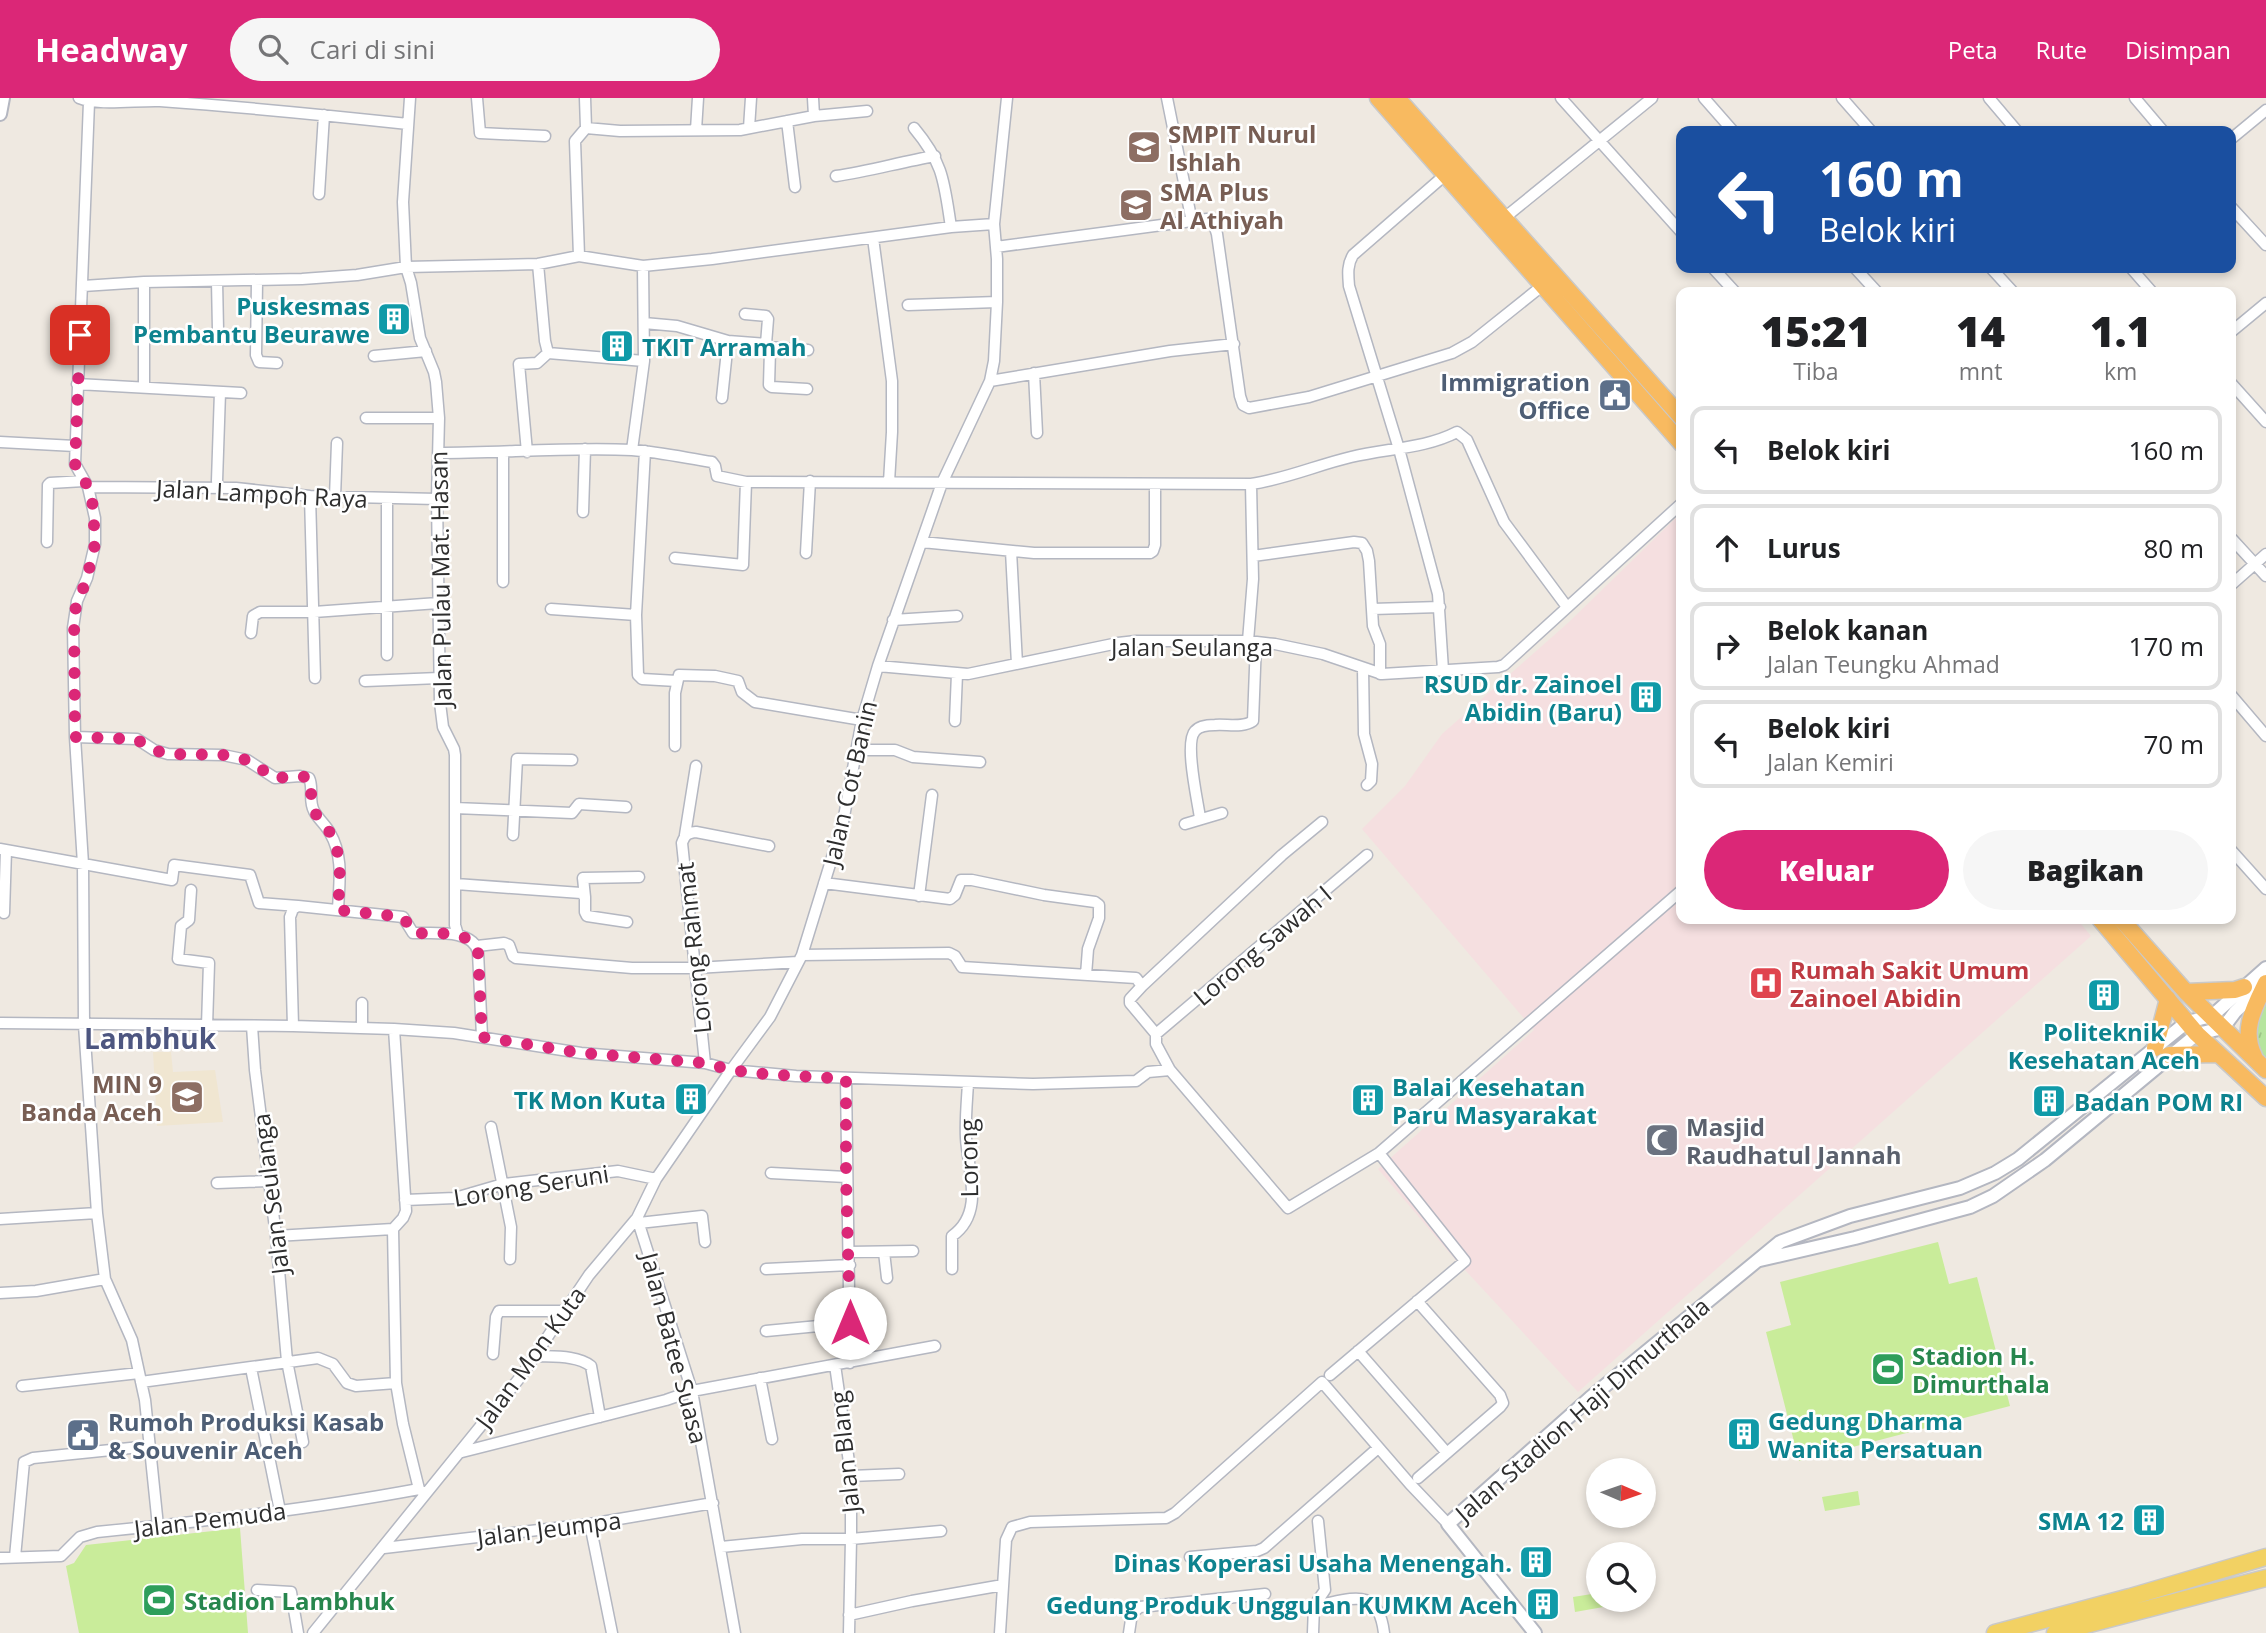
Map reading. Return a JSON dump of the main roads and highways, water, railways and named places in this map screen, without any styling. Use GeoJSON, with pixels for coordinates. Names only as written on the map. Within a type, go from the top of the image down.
{"type":"FeatureCollection","features":[{"type":"Feature","properties":{"kind":"highway"},"geometry":{"type":"LineString","coordinates":[[1378,98],[1676,437]]}},
{"type":"Feature","properties":{"kind":"highway"},"geometry":{"type":"LineString","coordinates":[[1397,98],[1676,411]]}},
{"type":"Feature","properties":{"kind":"highway"},"geometry":{"type":"LineString","coordinates":[[2104,924],[2192,1028],[2266,1098]]}},
{"type":"Feature","properties":{"kind":"highway"},"geometry":{"type":"LineString","coordinates":[[2125,924],[2186,992],[2261,1065]]}},
{"type":"Feature","properties":{"kind":"highway"},"geometry":{"type":"LineString","coordinates":[[2261,1065],[2250,1048],[2248,1030],[2253,1009],[2266,983]]}},
{"type":"Feature","properties":{"kind":"highway"},"geometry":{"type":"LineString","coordinates":[[2186,992],[2235,990],[2244,987]]}},
{"type":"Feature","properties":{"kind":"highway"},"geometry":{"type":"LineString","coordinates":[[2168,999],[2162,1052],[2218,1054]]}},
{"type":"Feature","properties":{"kind":"main road"},"geometry":{"type":"LineString","coordinates":[[1995,1633],[2266,1557]]}},
{"type":"Feature","properties":{"kind":"main road"},"geometry":{"type":"LineString","coordinates":[[2219,1572],[2225,1590]]}},
{"type":"Feature","properties":{"kind":"main road"},"geometry":{"type":"LineString","coordinates":[[2055,1633],[2082,1630],[2266,1578]]}},
{"type":"Feature","properties":{"kind":"place","name":"SMPIT Nurul Ishlah"},"geometry":{"type":"Point","coordinates":[1144,147]}},
{"type":"Feature","properties":{"kind":"place","name":"SMA Plus Al Athiyah"},"geometry":{"type":"Point","coordinates":[1136,205]}},
{"type":"Feature","properties":{"kind":"place","name":"Puskesmas Pembantu Beurawe"},"geometry":{"type":"Point","coordinates":[394,319]}},
{"type":"Feature","properties":{"kind":"place","name":"TKIT Arramah"},"geometry":{"type":"Point","coordinates":[617,346]}},
{"type":"Feature","properties":{"kind":"place","name":"Immigration Office"},"geometry":{"type":"Point","coordinates":[1615,395]}},
{"type":"Feature","properties":{"kind":"place","name":"RSUD dr. Zainoel Abidin (Baru)"},"geometry":{"type":"Point","coordinates":[1646,697]}},
{"type":"Feature","properties":{"kind":"place","name":"Rumah Sakit Umum Zainoel Abidin"},"geometry":{"type":"Point","coordinates":[1766,983]}},
{"type":"Feature","properties":{"kind":"place","name":"Politeknik Kesehatan Aceh"},"geometry":{"type":"Point","coordinates":[2104,995]}},
{"type":"Feature","properties":{"kind":"place","name":"MIN 9 Banda Aceh"},"geometry":{"type":"Point","coordinates":[187,1097]}},
{"type":"Feature","properties":{"kind":"place","name":"TK Mon Kuta"},"geometry":{"type":"Point","coordinates":[691,1099]}},
{"type":"Feature","properties":{"kind":"place","name":"Balai Kesehatan Paru Masyarakat"},"geometry":{"type":"Point","coordinates":[1368,1100]}},
{"type":"Feature","properties":{"kind":"place","name":"Badan POM RI"},"geometry":{"type":"Point","coordinates":[2049,1101]}},
{"type":"Feature","properties":{"kind":"place","name":"Masjid Raudhatul Jannah"},"geometry":{"type":"Point","coordinates":[1662,1140]}},
{"type":"Feature","properties":{"kind":"place","name":"Stadion H. Dimurthala"},"geometry":{"type":"Point","coordinates":[1888,1369]}},
{"type":"Feature","properties":{"kind":"place","name":"Gedung Dharma Wanita Persatuan"},"geometry":{"type":"Point","coordinates":[1744,1434]}},
{"type":"Feature","properties":{"kind":"place","name":"Rumoh Produksi Kasab & Souvenir Aceh"},"geometry":{"type":"Point","coordinates":[83,1435]}},
{"type":"Feature","properties":{"kind":"place","name":"SMA 12"},"geometry":{"type":"Point","coordinates":[2149,1520]}},
{"type":"Feature","properties":{"kind":"place","name":"Dinas Koperasi Usaha Menengah."},"geometry":{"type":"Point","coordinates":[1536,1562]}},
{"type":"Feature","properties":{"kind":"place","name":"Stadion Lambhuk"},"geometry":{"type":"Point","coordinates":[159,1600]}},
{"type":"Feature","properties":{"kind":"place","name":"Gedung Produk Unggulan KUMKM Aceh"},"geometry":{"type":"Point","coordinates":[1543,1604]}},
{"type":"Feature","properties":{"kind":"district","name":"Lambhuk"},"geometry":{"type":"Point","coordinates":[150,1038]}}]}
